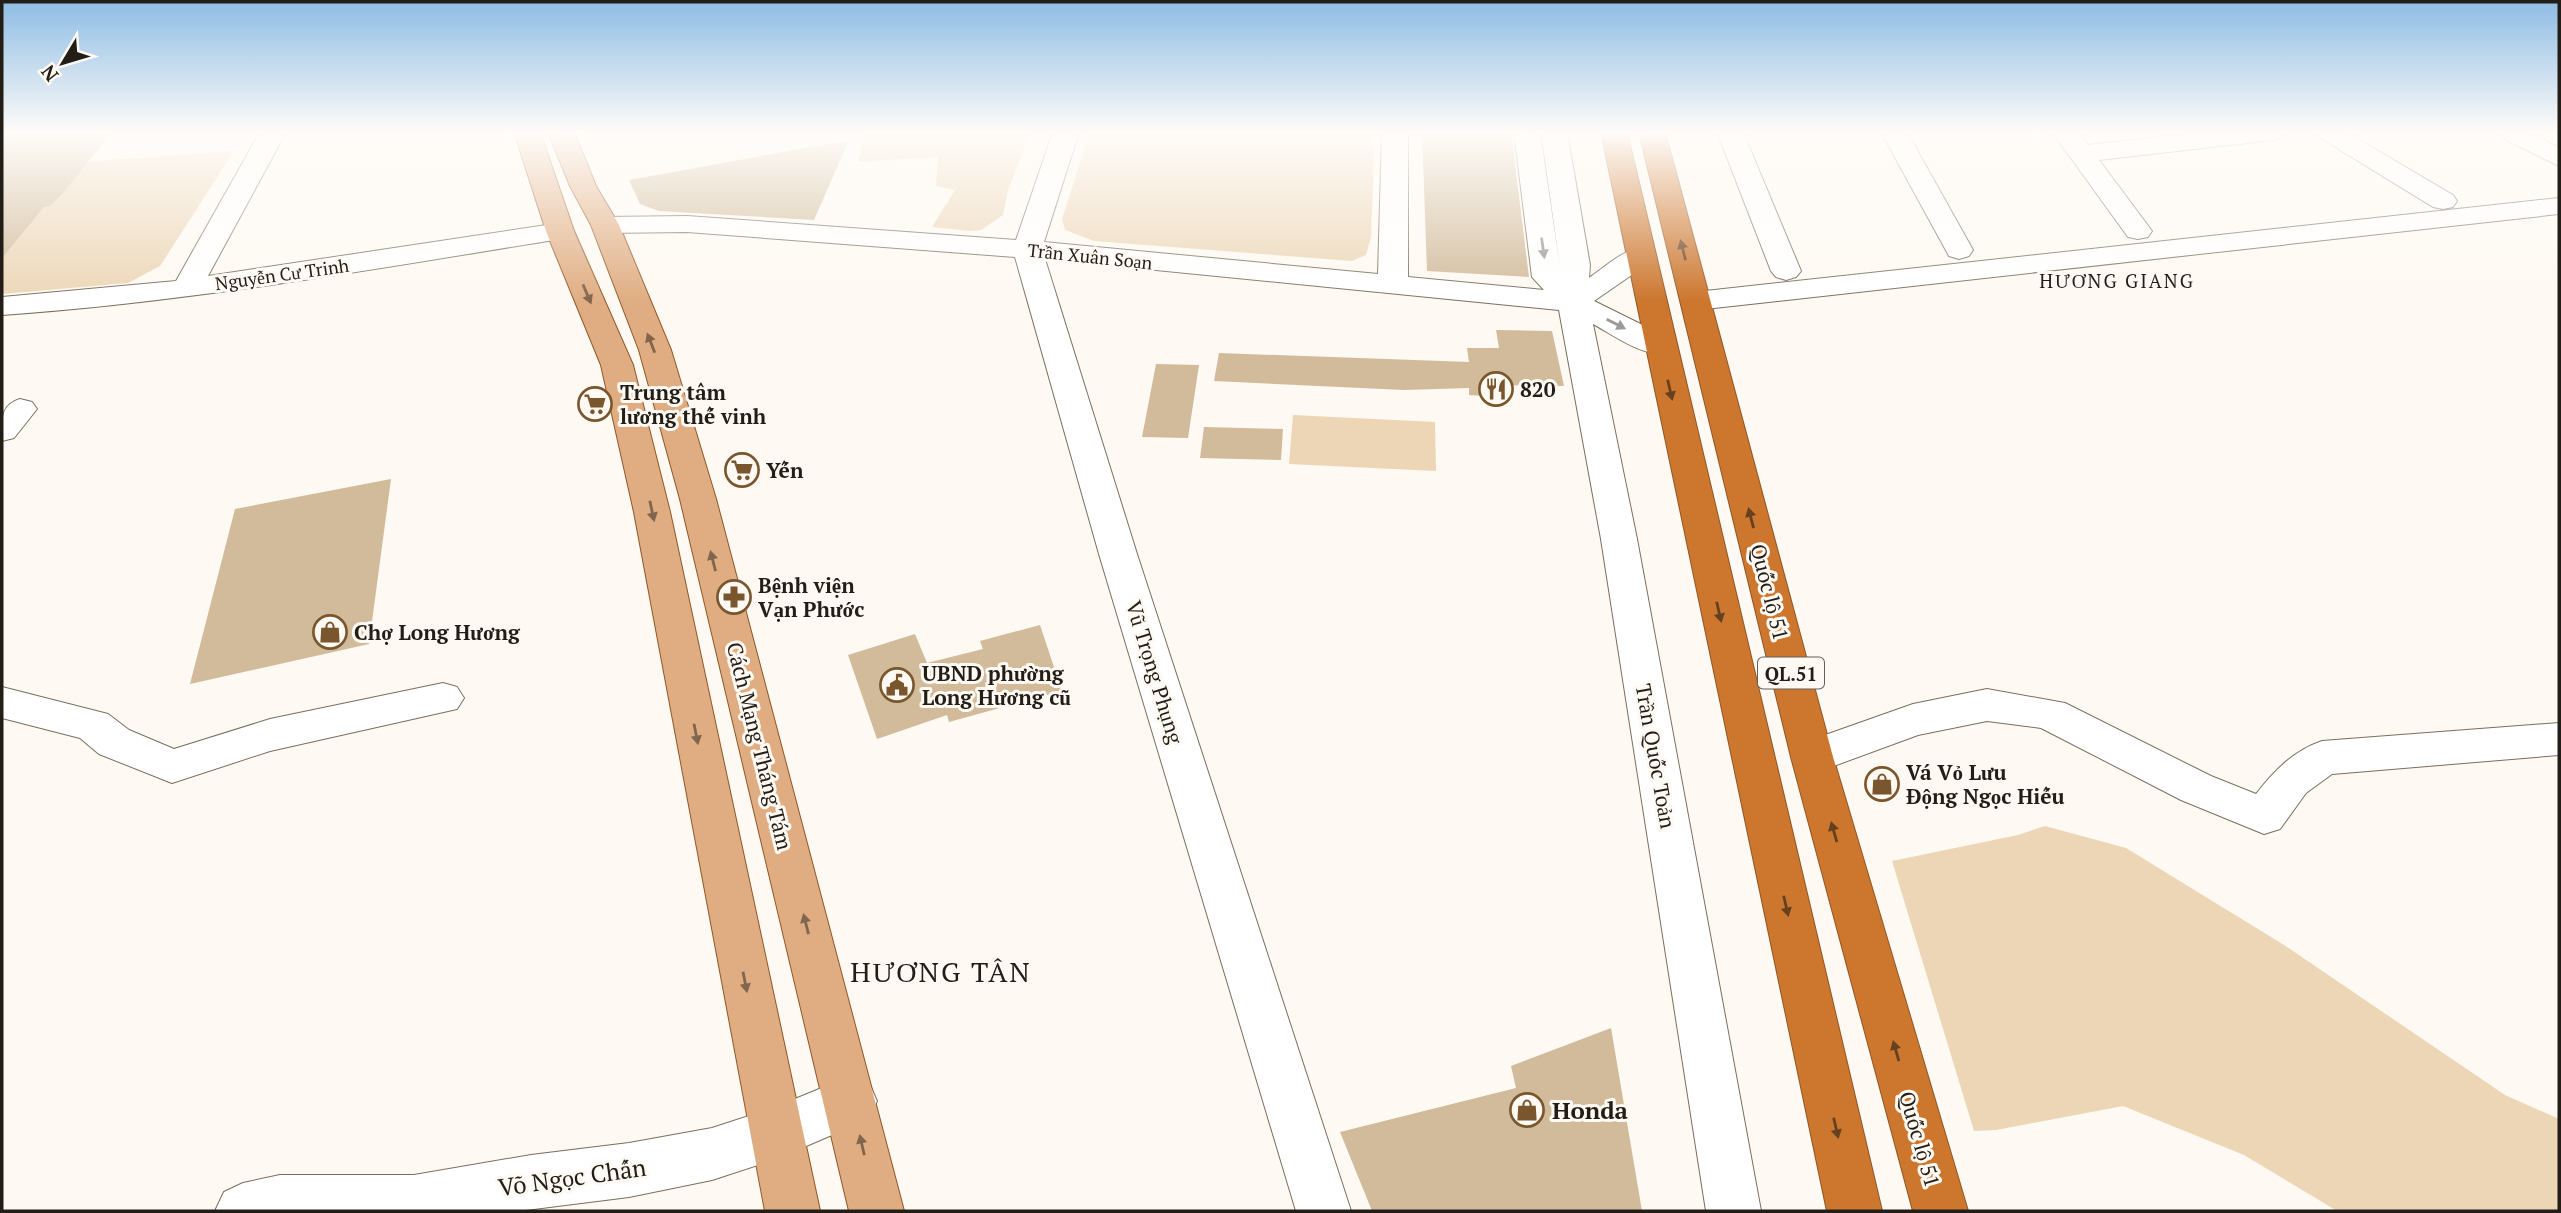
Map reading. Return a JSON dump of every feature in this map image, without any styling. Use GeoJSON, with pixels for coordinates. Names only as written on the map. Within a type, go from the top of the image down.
{"type":"FeatureCollection","features":[{"type":"Feature","properties":{"kind":"highway","name":"QL.51"},"geometry":{"type":"LineString","coordinates":[[1627,189],[1855,1211]]}},
{"type":"Feature","properties":{"kind":"highway","name":"Quốc lộ 51"},"geometry":{"type":"LineString","coordinates":[[1667,189],[1812,757],[1941,1211]]}},
{"type":"Feature","properties":{"kind":"main road"},"geometry":{"type":"LineString","coordinates":[[546,189],[560,231],[617,365],[652,512],[793,1211]]}},
{"type":"Feature","properties":{"kind":"main road","name":"Cách Mạng Tháng Tám"},"geometry":{"type":"LineString","coordinates":[[585,189],[606,225],[654,350],[698,499],[877,1211]]}},
{"type":"Feature","properties":{"kind":"main road"},"geometry":{"type":"LineString","coordinates":[[560,231],[606,225]]}},
{"type":"Feature","properties":{"kind":"street"},"geometry":{"type":"LineString","coordinates":[[187,288],[242,189]]}},
{"type":"Feature","properties":{"kind":"street"},"geometry":{"type":"LineString","coordinates":[[1027,249],[1047,189]]}},
{"type":"Feature","properties":{"kind":"street"},"geometry":{"type":"LineString","coordinates":[[1393,286],[1394,189]]}},
{"type":"Feature","properties":{"kind":"street"},"geometry":{"type":"LineString","coordinates":[[1535,189],[1547,277],[1573,302],[1642,255]]}},
{"type":"Feature","properties":{"kind":"street","name":"Trần Quốc Toản"},"geometry":{"type":"LineString","coordinates":[[1563,189],[1576,265],[1573,302],[1619,539],[1734,1211]]}},
{"type":"Feature","properties":{"kind":"street"},"geometry":{"type":"LineString","coordinates":[[1753,189],[1786,271]]}},
{"type":"Feature","properties":{"kind":"street"},"geometry":{"type":"LineString","coordinates":[[1925,189],[1959,250]]}},
{"type":"Feature","properties":{"kind":"street"},"geometry":{"type":"LineString","coordinates":[[2107,189],[2138,231]]}},
{"type":"Feature","properties":{"kind":"street"},"geometry":{"type":"LineString","coordinates":[[2422,189],[2443,201]]}},
{"type":"Feature","properties":{"kind":"street"},"geometry":{"type":"LineString","coordinates":[[1696,301],[2559,206]]}},
{"type":"Feature","properties":{"kind":"street","name":"Trần Xuân Soạn"},"geometry":{"type":"LineString","coordinates":[[606,225],[687,224],[1027,249],[1573,302],[1660,346]]}},
{"type":"Feature","properties":{"kind":"street","name":"Nguyễn Cư Trinh"},"geometry":{"type":"LineString","coordinates":[[2,306],[187,288],[560,231]]}},
{"type":"Feature","properties":{"kind":"street","name":"Vũ Trọng Phụng"},"geometry":{"type":"LineString","coordinates":[[1027,249],[1122,566],[1323,1211]]}},
{"type":"Feature","properties":{"kind":"street"},"geometry":{"type":"LineString","coordinates":[[2,703],[93,725],[114,742],[172,766],[270,735],[443,698]]}},
{"type":"Feature","properties":{"kind":"street"},"geometry":{"type":"LineString","coordinates":[[1812,757],[1913,720],[1987,705],[2050,714],[2196,788],[2264,816],[2291,781],[2322,758],[2559,739]]}},
{"type":"Feature","properties":{"kind":"street","name":"Võ Ngọc Chấn"},"geometry":{"type":"LineString","coordinates":[[265,1208],[414,1202],[712,1154],[776,1133],[851,1101]]}},
{"type":"Feature","properties":{"kind":"shaded area"},"geometry":{"type":"Polygon","coordinates":[[[2,189],[210,189],[160,266],[128,283],[2,294],[2,189]]]}},
{"type":"Feature","properties":{"kind":"shaded area"},"geometry":{"type":"Polygon","coordinates":[[[948,189],[1009,189],[1003,215],[981,230],[932,227],[955,190],[948,189]]]}},
{"type":"Feature","properties":{"kind":"shaded area"},"geometry":{"type":"Polygon","coordinates":[[[1072,189],[1373,189],[1371,237],[1366,255],[1352,261],[1094,241],[1065,230],[1062,219],[1072,189]]]}},
{"type":"Feature","properties":{"kind":"shaded area"},"geometry":{"type":"Polygon","coordinates":[[[1293,415],[1435,422],[1436,471],[1289,464],[1293,415]]]}},
{"type":"Feature","properties":{"kind":"shaded area"},"geometry":{"type":"Polygon","coordinates":[[[2045,826],[2126,848],[2284,945],[2505,1095],[2559,1119],[2559,1211],[2337,1211],[2244,1155],[2123,1106],[1996,1130],[1974,1131],[1892,861],[2018,835],[2045,826]]]}},
{"type":"Feature","properties":{"kind":"building"},"geometry":{"type":"Polygon","coordinates":[[[2,189],[67,189],[50,206],[44,207],[2,258],[2,189]]]}},
{"type":"Feature","properties":{"kind":"building"},"geometry":{"type":"Polygon","coordinates":[[[633,189],[828,189],[814,220],[659,211],[640,204],[633,189]]]}},
{"type":"Feature","properties":{"kind":"building"},"geometry":{"type":"Polygon","coordinates":[[[1424,189],[1518,189],[1529,277],[1427,271],[1424,189]]]}},
{"type":"Feature","properties":{"kind":"building"},"geometry":{"type":"Polygon","coordinates":[[[1496,330],[1552,331],[1564,386],[1500,385],[1500,397],[1469,395],[1469,388],[1404,390],[1214,381],[1219,353],[1469,362],[1467,348],[1499,348],[1496,330]]]}},
{"type":"Feature","properties":{"kind":"building"},"geometry":{"type":"Polygon","coordinates":[[[1156,364],[1199,365],[1188,438],[1142,437],[1156,364]]]}},
{"type":"Feature","properties":{"kind":"building"},"geometry":{"type":"Polygon","coordinates":[[[1204,427],[1283,429],[1281,460],[1200,458],[1204,427]]]}},
{"type":"Feature","properties":{"kind":"building"},"geometry":{"type":"Polygon","coordinates":[[[391,479],[369,644],[190,684],[235,509],[391,479]]]}},
{"type":"Feature","properties":{"kind":"building"},"geometry":{"type":"Polygon","coordinates":[[[1040,625],[1062,691],[949,722],[947,715],[877,739],[848,655],[915,634],[927,663],[983,649],[980,641],[1040,625]]]}},
{"type":"Feature","properties":{"kind":"building","name":"Honda"},"geometry":{"type":"Polygon","coordinates":[[[1611,1028],[1642,1211],[1372,1211],[1340,1132],[1516,1088],[1511,1066],[1611,1028]]]}},
{"type":"Feature","properties":{"kind":"place","name":"820"},"geometry":{"type":"Point","coordinates":[1496,389]}},
{"type":"Feature","properties":{"kind":"place","name":"Trung tâm lương thế vinh"},"geometry":{"type":"Point","coordinates":[595,404]}},
{"type":"Feature","properties":{"kind":"place","name":"Yến"},"geometry":{"type":"Point","coordinates":[742,470]}},
{"type":"Feature","properties":{"kind":"place","name":"Bệnh viện Vạn Phước"},"geometry":{"type":"Point","coordinates":[734,597]}},
{"type":"Feature","properties":{"kind":"place","name":"Chợ Long Hương"},"geometry":{"type":"Point","coordinates":[330,632]}},
{"type":"Feature","properties":{"kind":"place","name":"UBND phường Long Hương cũ"},"geometry":{"type":"Point","coordinates":[897,685]}},
{"type":"Feature","properties":{"kind":"place","name":"Vá Vỏ Lưu Động Ngọc Hiếu"},"geometry":{"type":"Point","coordinates":[1882,784]}},
{"type":"Feature","properties":{"kind":"place","name":"Honda"},"geometry":{"type":"Point","coordinates":[1527,1110]}},
{"type":"Feature","properties":{"kind":"district","name":"HƯƠNG GIANG"},"geometry":{"type":"Point","coordinates":[2117,280]}},
{"type":"Feature","properties":{"kind":"district","name":"HƯƠNG TÂN"},"geometry":{"type":"Point","coordinates":[941,971]}}]}
